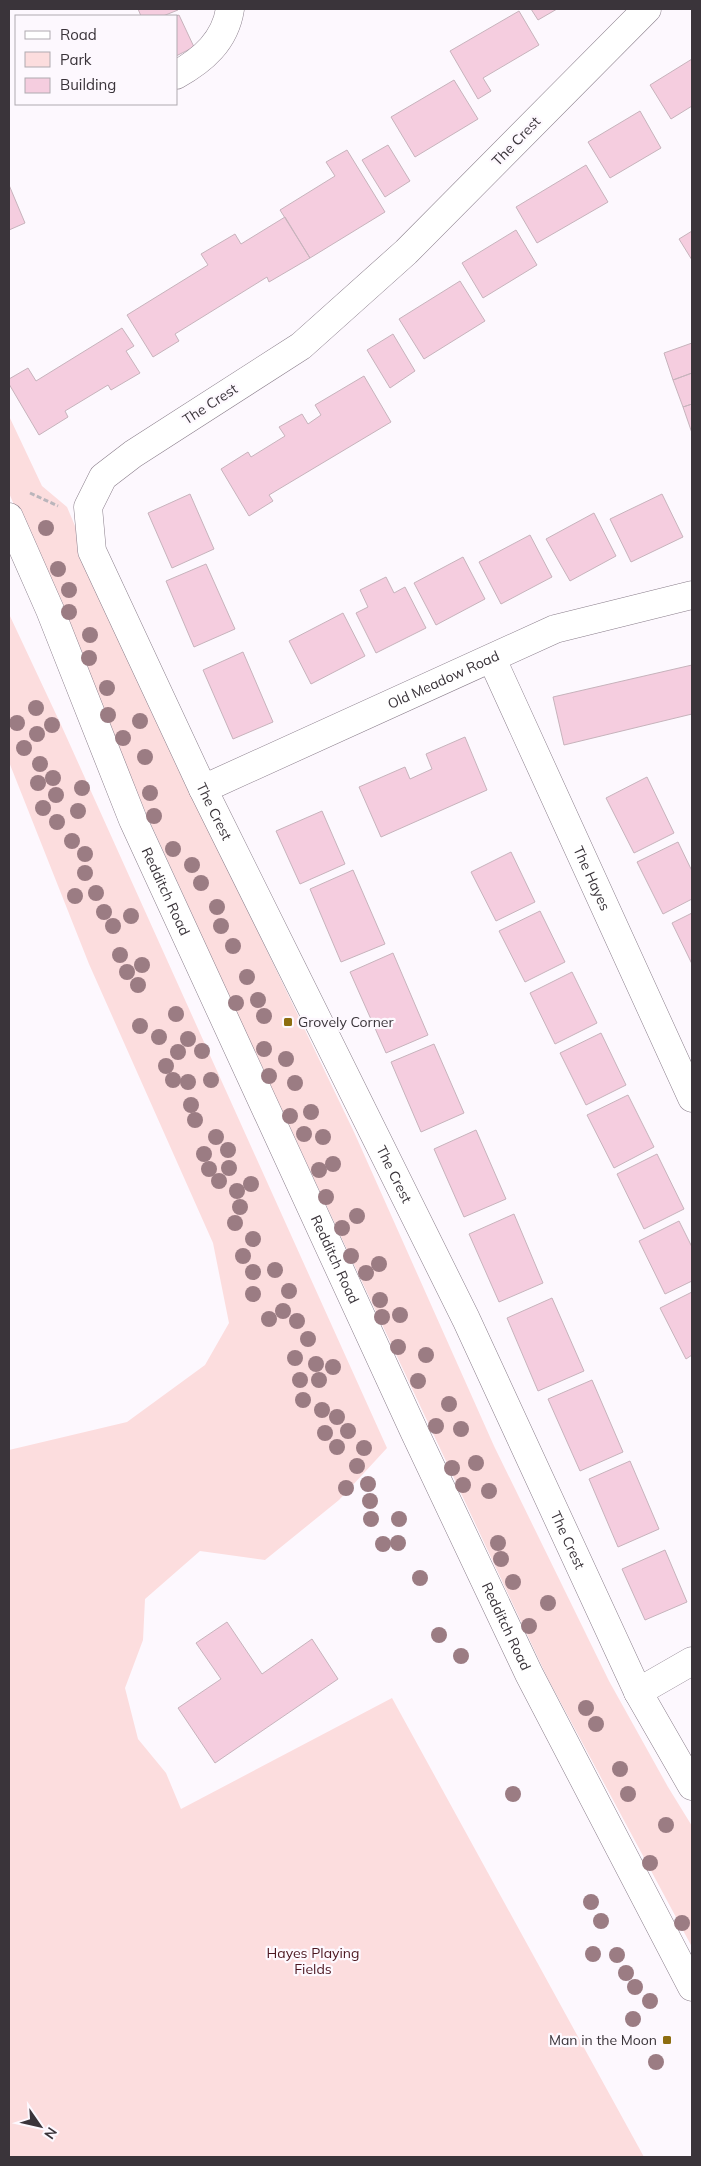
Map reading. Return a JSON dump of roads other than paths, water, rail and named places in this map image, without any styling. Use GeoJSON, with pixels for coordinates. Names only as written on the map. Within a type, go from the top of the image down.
{"type":"FeatureCollection","features":[{"type":"Feature","properties":{"kind":"main road"},"geometry":{"type":"LineString","coordinates":[[178,74],[204,57],[216,44],[224,29],[230,9]]}},
{"type":"Feature","properties":{"kind":"main road","name":"The Crest"},"geometry":{"type":"LineString","coordinates":[[647,9],[406,252],[302,346],[132,454],[103,477],[88,507],[92,551],[203,789],[466,1320],[638,1692],[692,1786]]}},
{"type":"Feature","properties":{"kind":"main road","name":"Redditch Road"},"geometry":{"type":"LineString","coordinates":[[9,517],[50,610],[133,820],[414,1431],[529,1674],[692,1987]]}},
{"type":"Feature","properties":{"kind":"main road","name":"Old Meadow Road"},"geometry":{"type":"LineString","coordinates":[[203,789],[492,660],[555,629],[692,595]]}},
{"type":"Feature","properties":{"kind":"main road","name":"The Hayes"},"geometry":{"type":"LineString","coordinates":[[492,660],[692,1098]]}},
{"type":"Feature","properties":{"kind":"main road"},"geometry":{"type":"LineString","coordinates":[[638,1692],[692,1661]]}},
{"type":"Feature","properties":{"kind":"place","name":"Grovely Corner"},"geometry":{"type":"Point","coordinates":[288,1022]}},
{"type":"Feature","properties":{"kind":"place","name":"Man in the Moon"},"geometry":{"type":"Point","coordinates":[667,2040]}},
{"type":"Feature","properties":{"kind":"park label","name":"Hayes Playing Fields"},"geometry":{"type":"Point","coordinates":[313,1962]}}]}
